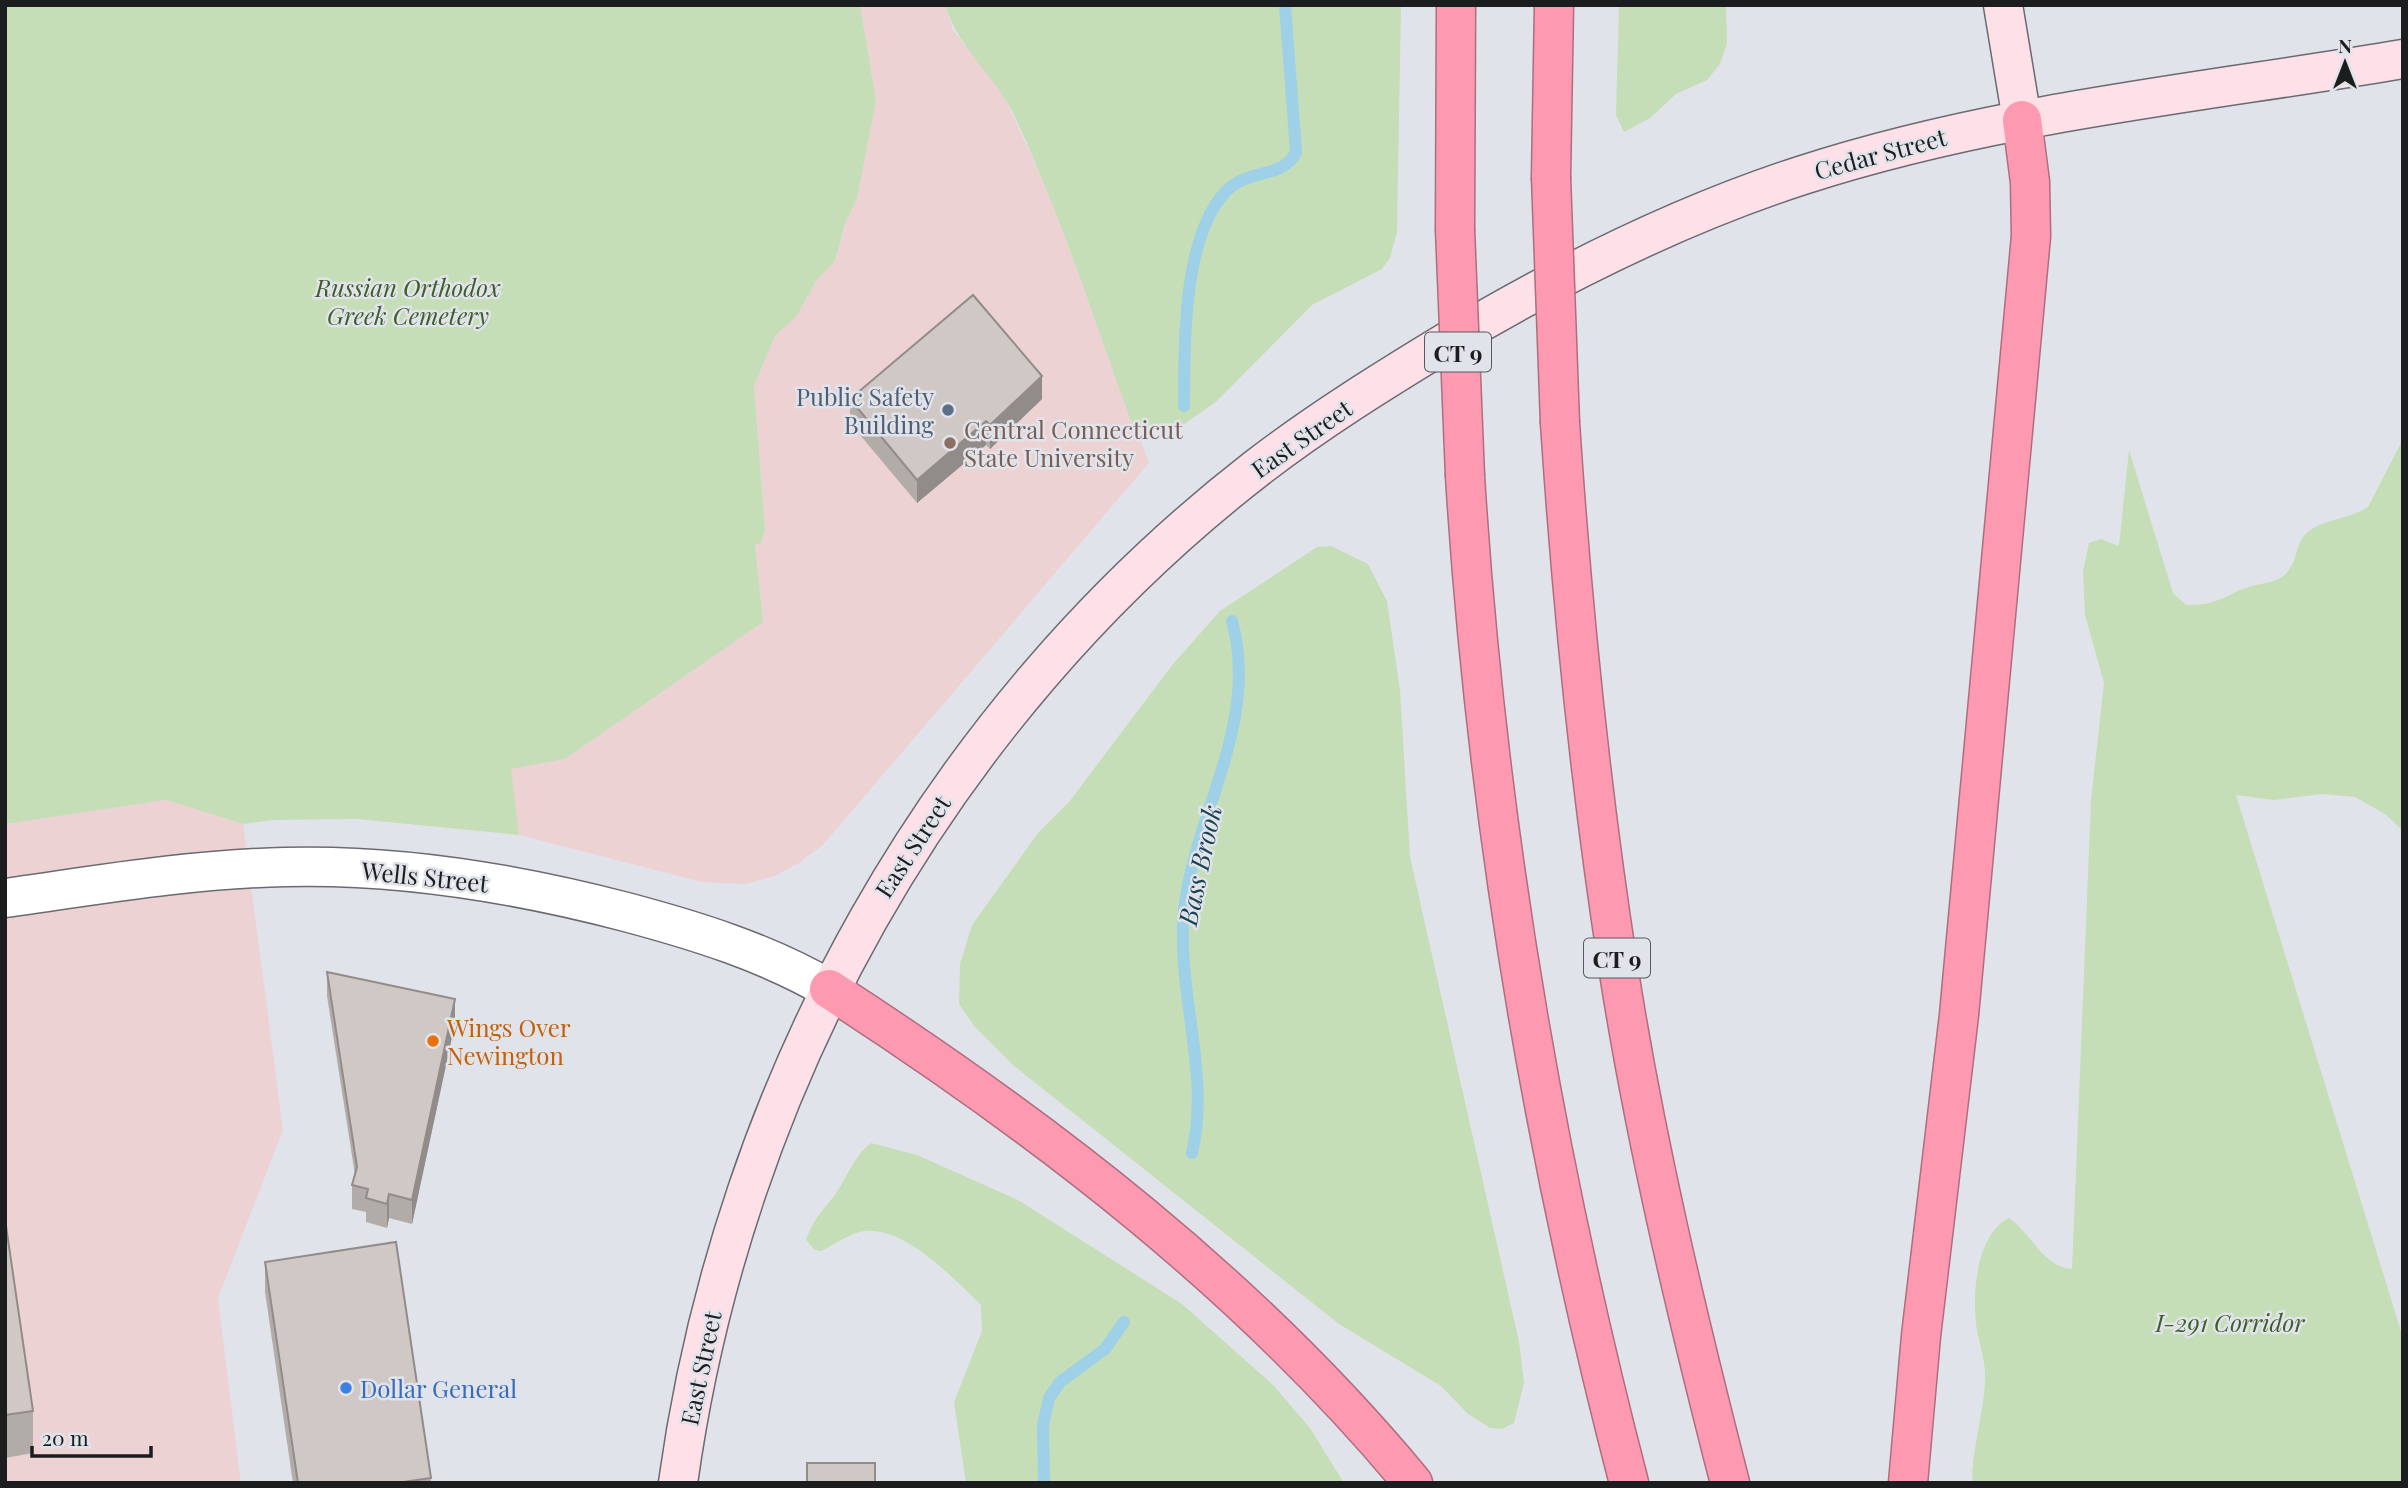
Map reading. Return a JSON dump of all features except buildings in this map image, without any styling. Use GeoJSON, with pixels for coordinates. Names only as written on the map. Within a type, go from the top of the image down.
{"type":"FeatureCollection","features":[{"type":"Feature","properties":{"kind":"highway","name":"CT 9"},"geometry":{"type":"LineString","coordinates":[[1456,5],[1455,229],[1465,476],[1487,723],[1529,1024],[1578,1275],[1629,1483]]}},
{"type":"Feature","properties":{"kind":"highway","name":"CT 9"},"geometry":{"type":"LineString","coordinates":[[1554,5],[1551,177],[1560,423],[1576,641],[1618,967],[1670,1236],[1730,1483]]}},
{"type":"Feature","properties":{"kind":"highway"},"geometry":{"type":"LineString","coordinates":[[1908,1483],[1920,1336],[1959,1015],[2031,236],[2030,181],[2022,120]]}},
{"type":"Feature","properties":{"kind":"highway"},"geometry":{"type":"LineString","coordinates":[[829,989],[939,1063],[1076,1163],[1180,1246],[1294,1350],[1413,1483]]}},
{"type":"Feature","properties":{"kind":"main road"},"geometry":{"type":"LineString","coordinates":[[2003,5],[2022,120]]}},
{"type":"Feature","properties":{"kind":"main road","name":"Cedar Street"},"geometry":{"type":"LineString","coordinates":[[1398,372],[1572,272],[1727,201],[1878,152],[2022,120],[2403,60]]}},
{"type":"Feature","properties":{"kind":"main road","name":"East Street"},"geometry":{"type":"LineString","coordinates":[[678,1483],[699,1363],[736,1225],[773,1117],[829,989],[867,917],[915,837],[991,734],[1056,657],[1119,591],[1203,513],[1298,438],[1398,372]]}},
{"type":"Feature","properties":{"kind":"street","name":"Wells Street"},"geometry":{"type":"LineString","coordinates":[[5,898],[167,875],[251,868],[336,867],[429,874],[544,893],[655,920],[770,958],[829,989]]}},
{"type":"Feature","properties":{"kind":"shaded area","name":"Central Connecticut State University"},"geometry":{"type":"Polygon","coordinates":[[[860,5],[945,5],[953,30],[1002,92],[1046,187],[1149,463],[823,845],[799,863],[775,876],[746,884],[702,882],[519,835],[510,769],[565,759],[763,622],[755,543],[761,542],[765,529],[754,386],[775,336],[796,317],[816,281],[835,261],[845,223],[857,199],[876,101],[860,5]]]}},
{"type":"Feature","properties":{"kind":"shaded area"},"geometry":{"type":"Polygon","coordinates":[[[166,800],[243,824],[283,1130],[218,1298],[241,1483],[5,1483],[5,824],[166,800]]]}},
{"type":"Feature","properties":{"kind":"green space","name":"Russian Orthodox Greek Cemetery"},"geometry":{"type":"Polygon","coordinates":[[[5,5],[860,5],[876,101],[857,199],[845,223],[835,261],[816,281],[796,317],[775,336],[754,386],[765,529],[761,543],[755,544],[763,622],[565,759],[511,769],[519,835],[357,819],[274,820],[243,824],[166,800],[5,824],[5,5]]]}},
{"type":"Feature","properties":{"kind":"green space"},"geometry":{"type":"Polygon","coordinates":[[[945,5],[1401,5],[1397,232],[1390,258],[1382,269],[1312,305],[1217,401],[1183,425],[1142,430],[1131,421],[1062,230],[1015,117],[998,88],[959,36],[945,5]]]}},
{"type":"Feature","properties":{"kind":"green space"},"geometry":{"type":"Polygon","coordinates":[[[1619,5],[1726,5],[1727,43],[1720,64],[1707,80],[1676,94],[1650,118],[1624,132],[1616,115],[1619,5]]]}},
{"type":"Feature","properties":{"kind":"green space","name":"I-291 Corridor"},"geometry":{"type":"Polygon","coordinates":[[[2403,439],[2403,831],[2385,814],[2355,797],[2322,794],[2274,800],[2236,795],[2403,1338],[2403,1483],[1972,1483],[1985,1376],[1976,1325],[1975,1290],[1988,1239],[1997,1227],[2009,1218],[2045,1256],[2062,1267],[2072,1269],[2091,800],[2104,683],[2085,615],[2083,571],[2089,543],[2101,539],[2119,546],[2129,450],[2173,593],[2186,605],[2214,602],[2243,589],[2282,577],[2290,568],[2301,540],[2309,531],[2368,507],[2403,439]]]}},
{"type":"Feature","properties":{"kind":"green space"},"geometry":{"type":"Polygon","coordinates":[[[1331,546],[1368,564],[1387,601],[1400,690],[1410,857],[1519,1342],[1524,1383],[1514,1423],[1502,1429],[1490,1428],[1468,1414],[1441,1386],[1339,1324],[1013,1065],[974,1026],[959,1004],[960,964],[972,925],[1038,833],[1069,802],[1173,664],[1220,611],[1317,547],[1331,546]]]}},
{"type":"Feature","properties":{"kind":"green space"},"geometry":{"type":"Polygon","coordinates":[[[871,1143],[917,1155],[1018,1200],[1182,1304],[1273,1385],[1310,1428],[1344,1483],[966,1483],[954,1402],[982,1331],[981,1305],[928,1257],[897,1237],[865,1231],[848,1236],[821,1251],[815,1250],[806,1240],[816,1219],[836,1193],[855,1160],[871,1143]]]}},
{"type":"Feature","properties":{"kind":"waterway","name":"Bass Brook"},"geometry":{"type":"LineString","coordinates":[[1184,406],[1184,352],[1189,289],[1203,229],[1216,205],[1232,186],[1249,177],[1284,166],[1296,152],[1285,5]]}},
{"type":"Feature","properties":{"kind":"waterway","name":"Bass Brook"},"geometry":{"type":"LineString","coordinates":[[1192,1153],[1198,1093],[1185,971],[1184,910],[1190,874],[1223,767],[1238,695],[1238,659],[1232,621]]}},
{"type":"Feature","properties":{"kind":"waterway","name":"Bass Brook"},"geometry":{"type":"LineString","coordinates":[[1044,1483],[1043,1425],[1049,1398],[1060,1382],[1105,1349],[1124,1322]]}},
{"type":"Feature","properties":{"kind":"place","name":"Public Safety Building"},"geometry":{"type":"Point","coordinates":[948,410]}},
{"type":"Feature","properties":{"kind":"place","name":"Central Connecticut State University"},"geometry":{"type":"Point","coordinates":[950,443]}},
{"type":"Feature","properties":{"kind":"place","name":"Wings Over Newington"},"geometry":{"type":"Point","coordinates":[433,1041]}},
{"type":"Feature","properties":{"kind":"place","name":"Dollar General"},"geometry":{"type":"Point","coordinates":[346,1388]}}]}
